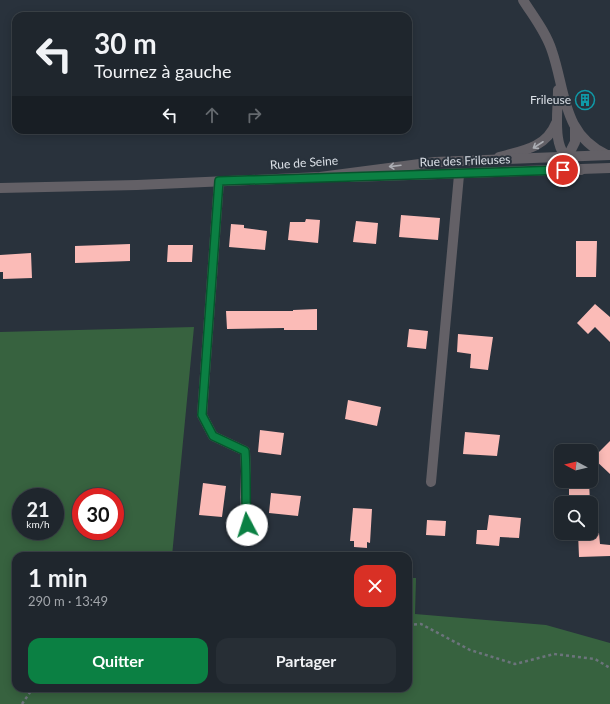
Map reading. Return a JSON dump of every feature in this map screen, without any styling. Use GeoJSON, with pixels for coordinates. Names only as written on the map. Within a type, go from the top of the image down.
{"type":"FeatureCollection","features":[{"type":"Feature","properties":{"kind":"street"},"geometry":{"type":"LineString","coordinates":[[523,0],[552,49],[558,78],[574,123],[586,142],[609,155]]}},
{"type":"Feature","properties":{"kind":"street"},"geometry":{"type":"LineString","coordinates":[[558,78],[558,134],[566,158],[580,170]]}},
{"type":"Feature","properties":{"kind":"street"},"geometry":{"type":"LineString","coordinates":[[490,159],[531,149],[540,144],[552,131],[558,113]]}},
{"type":"Feature","properties":{"kind":"street"},"geometry":{"type":"LineString","coordinates":[[556,170],[566,158],[575,142],[574,123]]}},
{"type":"Feature","properties":{"kind":"street","name":"Rue de Seine"},"geometry":{"type":"LineString","coordinates":[[0,188],[320,177],[410,164],[490,159],[566,158],[609,155]]}},
{"type":"Feature","properties":{"kind":"street","name":"Rue des Frileuses"},"geometry":{"type":"LineString","coordinates":[[320,177],[459,175],[610,168]]}},
{"type":"Feature","properties":{"kind":"street"},"geometry":{"type":"LineString","coordinates":[[431,482],[459,175]]}},
{"type":"Feature","properties":{"kind":"street"},"geometry":{"type":"LineString","coordinates":[[219,181],[202,415],[213,436],[245,451],[245,497],[248,540]]}},
{"type":"Feature","properties":{"kind":"path"},"geometry":{"type":"LineString","coordinates":[[412,625],[421,624],[470,650],[515,664],[554,654],[595,660],[610,668]]}},
{"type":"Feature","properties":{"kind":"path"},"geometry":{"type":"LineString","coordinates":[[22,704],[30,692]]}},
{"type":"Feature","properties":{"kind":"green space"},"geometry":{"type":"Polygon","coordinates":[[[194,327],[172,552],[12,552],[12,692],[412,692],[412,578],[416,578],[415,614],[546,625],[610,643],[610,704],[0,704],[0,332],[194,327]]]}},
{"type":"Feature","properties":{"kind":"building"},"geometry":{"type":"Polygon","coordinates":[[[401,215],[440,218],[438,240],[399,237],[401,215]]]}},
{"type":"Feature","properties":{"kind":"building"},"geometry":{"type":"Polygon","coordinates":[[[306,219],[320,220],[318,243],[288,240],[290,222],[305,222],[306,219]]]}},
{"type":"Feature","properties":{"kind":"building"},"geometry":{"type":"Polygon","coordinates":[[[356,221],[378,223],[376,244],[353,242],[356,221]]]}},
{"type":"Feature","properties":{"kind":"building"},"geometry":{"type":"Polygon","coordinates":[[[231,224],[244,225],[244,228],[267,231],[265,250],[229,247],[231,224]]]}},
{"type":"Feature","properties":{"kind":"building"},"geometry":{"type":"Polygon","coordinates":[[[576,241],[597,241],[596,277],[576,277],[576,241]]]}},
{"type":"Feature","properties":{"kind":"building"},"geometry":{"type":"Polygon","coordinates":[[[130,244],[130,261],[75,263],[75,246],[130,244]]]}},
{"type":"Feature","properties":{"kind":"building"},"geometry":{"type":"Polygon","coordinates":[[[168,245],[193,245],[192,262],[167,262],[168,245]]]}},
{"type":"Feature","properties":{"kind":"building"},"geometry":{"type":"Polygon","coordinates":[[[31,253],[32,278],[3,279],[3,272],[0,272],[0,255],[31,253]]]}},
{"type":"Feature","properties":{"kind":"building"},"geometry":{"type":"Polygon","coordinates":[[[595,304],[610,317],[610,342],[595,327],[588,334],[577,323],[595,304]]]}},
{"type":"Feature","properties":{"kind":"building"},"geometry":{"type":"Polygon","coordinates":[[[317,309],[317,330],[284,330],[284,328],[227,329],[226,311],[293,311],[317,309]]]}},
{"type":"Feature","properties":{"kind":"building"},"geometry":{"type":"Polygon","coordinates":[[[409,329],[428,331],[426,349],[407,347],[409,329]]]}},
{"type":"Feature","properties":{"kind":"building"},"geometry":{"type":"Polygon","coordinates":[[[458,334],[493,337],[488,370],[470,368],[471,354],[457,352],[458,334]]]}},
{"type":"Feature","properties":{"kind":"building"},"geometry":{"type":"Polygon","coordinates":[[[348,400],[381,407],[377,426],[345,419],[348,400]]]}},
{"type":"Feature","properties":{"kind":"building"},"geometry":{"type":"Polygon","coordinates":[[[260,430],[284,433],[281,455],[258,452],[260,430]]]}},
{"type":"Feature","properties":{"kind":"building"},"geometry":{"type":"Polygon","coordinates":[[[465,432],[500,435],[497,456],[463,454],[465,432]]]}},
{"type":"Feature","properties":{"kind":"building"},"geometry":{"type":"Polygon","coordinates":[[[610,441],[610,474],[598,463],[598,453],[610,441]]]}},
{"type":"Feature","properties":{"kind":"building"},"geometry":{"type":"Polygon","coordinates":[[[203,483],[226,486],[222,517],[199,515],[203,483]]]}},
{"type":"Feature","properties":{"kind":"building"},"geometry":{"type":"Polygon","coordinates":[[[569,488],[589,488],[590,496],[569,496],[569,488]]]}},
{"type":"Feature","properties":{"kind":"building"},"geometry":{"type":"Polygon","coordinates":[[[271,493],[301,496],[298,516],[269,513],[271,493]]]}},
{"type":"Feature","properties":{"kind":"building"},"geometry":{"type":"Polygon","coordinates":[[[353,508],[372,509],[370,543],[367,542],[367,548],[354,547],[354,541],[350,541],[353,508]]]}},
{"type":"Feature","properties":{"kind":"building"},"geometry":{"type":"Polygon","coordinates":[[[489,515],[521,518],[519,538],[500,537],[499,546],[476,544],[477,530],[487,530],[489,515]]]}},
{"type":"Feature","properties":{"kind":"building"},"geometry":{"type":"Polygon","coordinates":[[[427,520],[446,521],[445,536],[426,535],[427,520]]]}},
{"type":"Feature","properties":{"kind":"building"},"geometry":{"type":"Polygon","coordinates":[[[599,533],[600,544],[610,545],[610,556],[579,557],[578,540],[598,540],[599,533]]]}},
{"type":"Feature","properties":{"kind":"place","name":"Frileuse"},"geometry":{"type":"Point","coordinates":[585,100]}},
{"type":"Feature","properties":{"kind":"route"},"geometry":{"type":"LineString","coordinates":[[247,525],[245,497],[245,451],[213,436],[202,415],[219,181],[320,177],[459,175],[563,170]]}}]}
